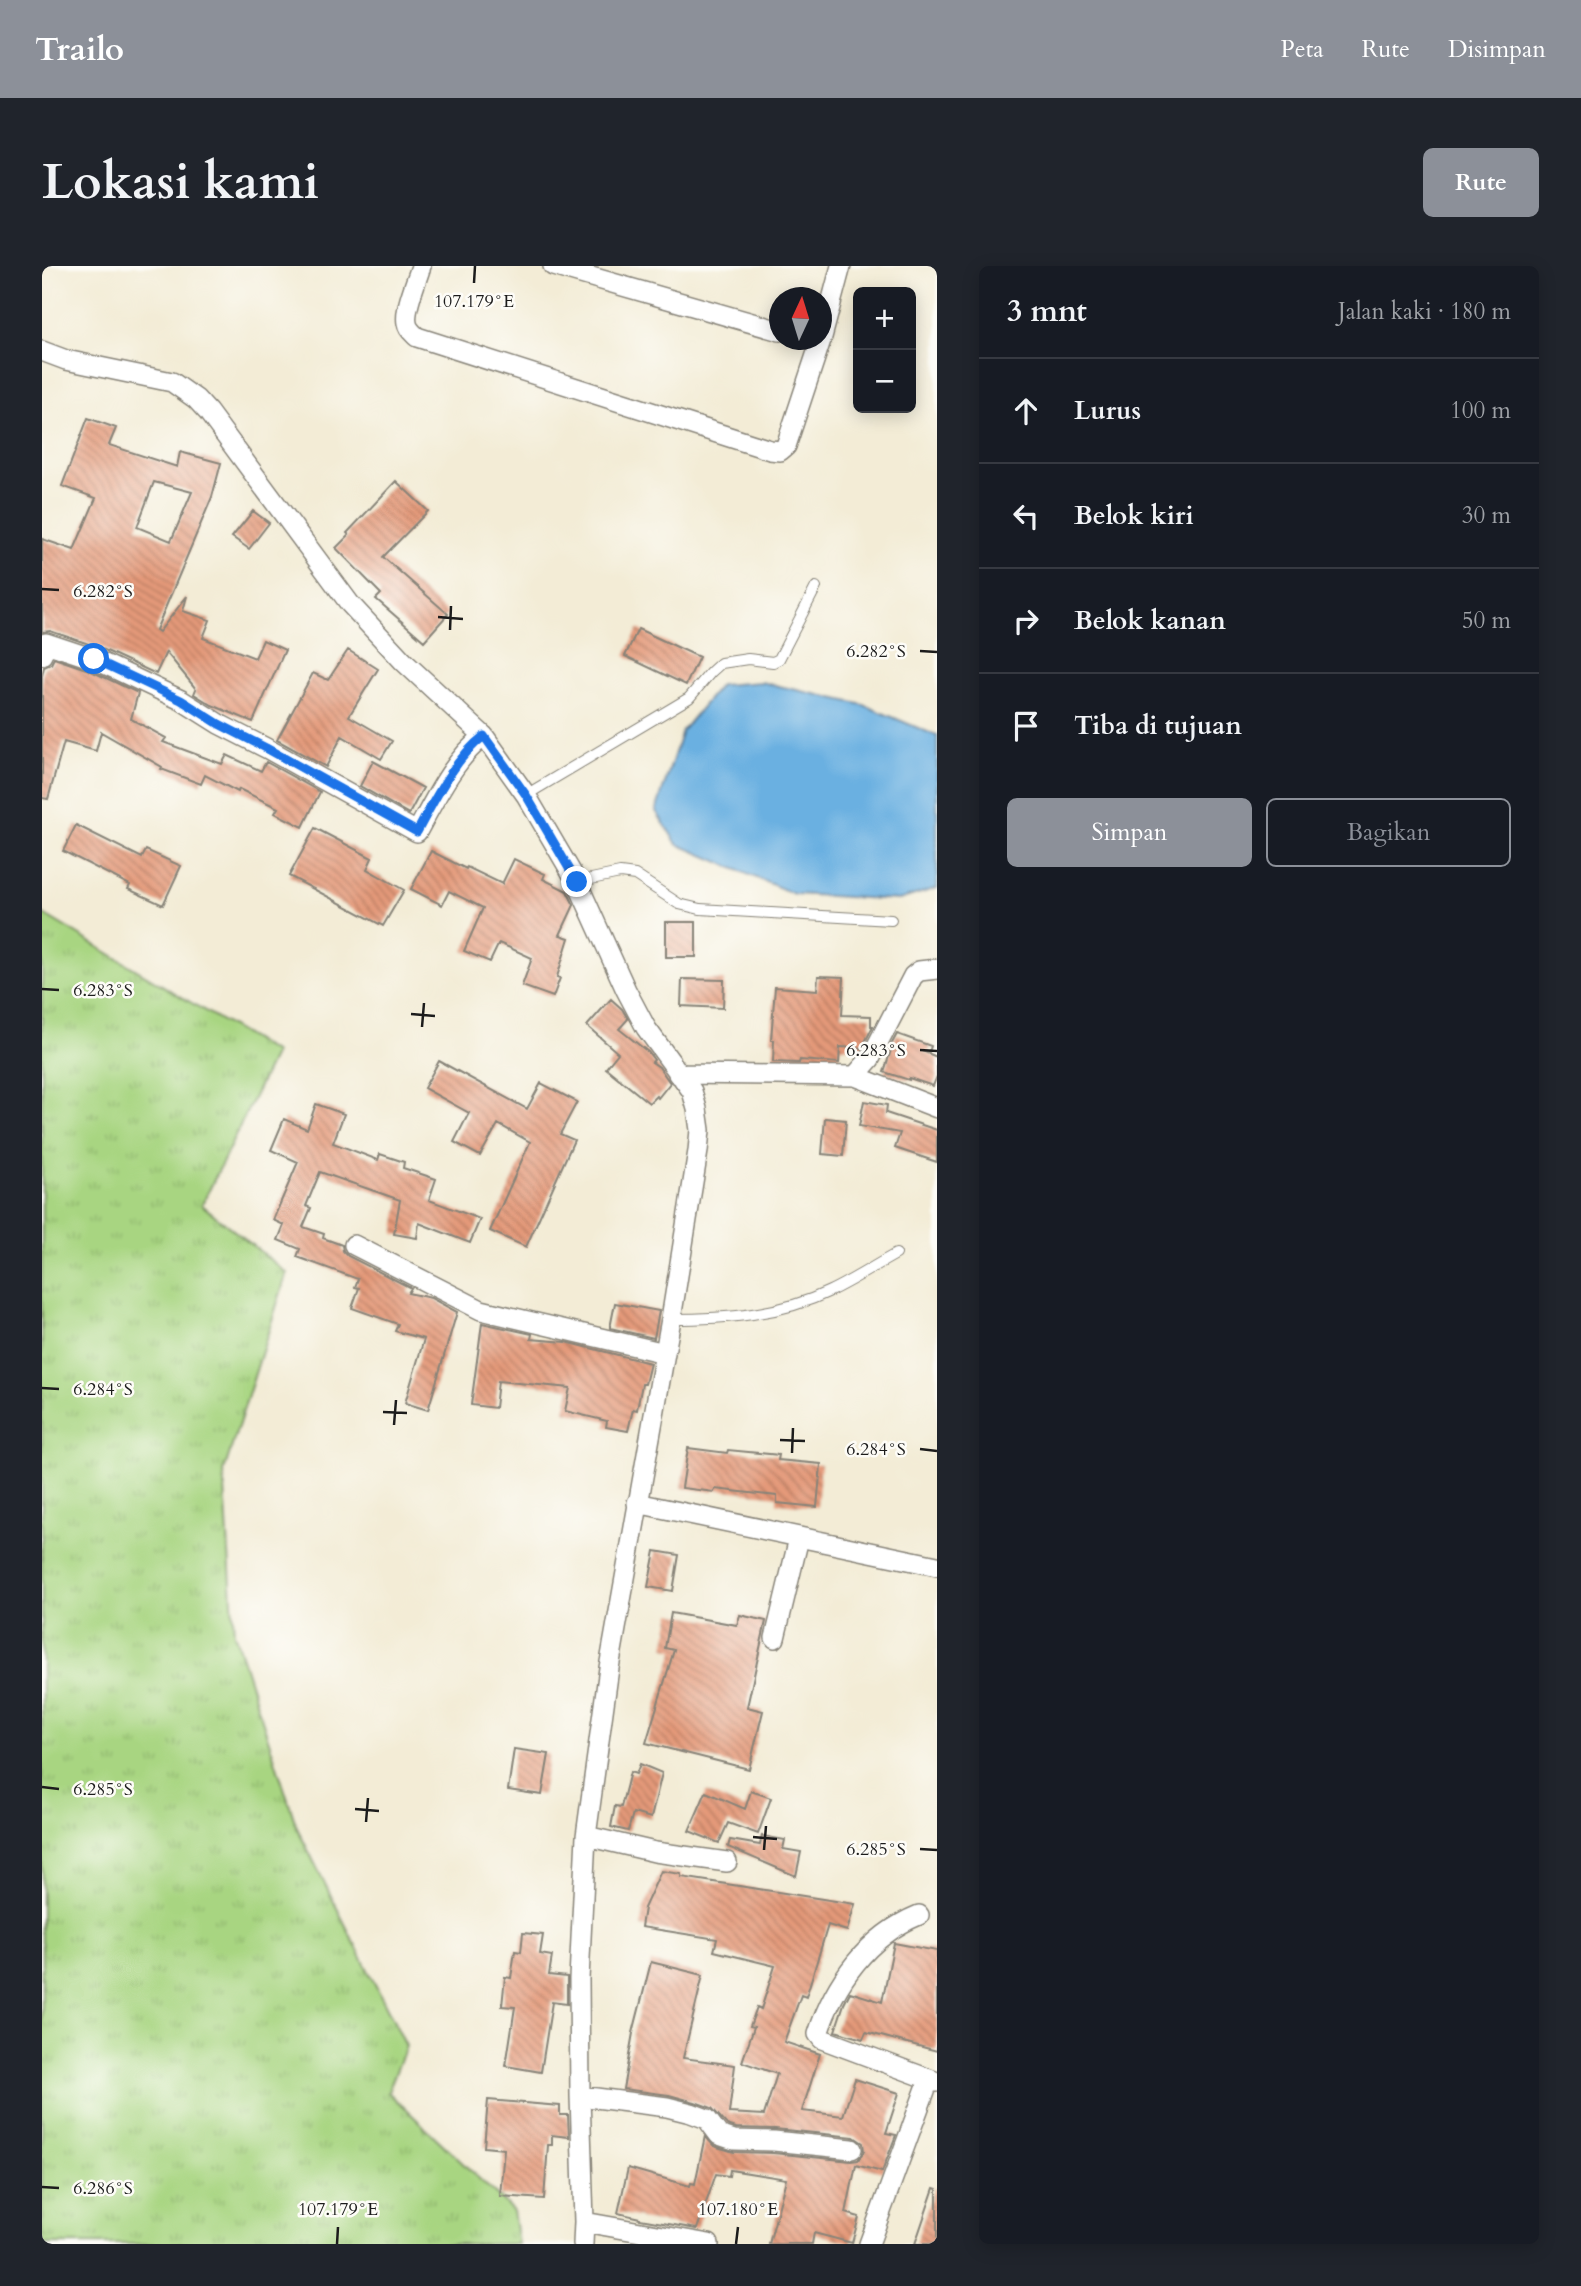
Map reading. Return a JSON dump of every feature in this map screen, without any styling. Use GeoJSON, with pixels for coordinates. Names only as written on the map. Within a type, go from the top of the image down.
{"type":"FeatureCollection","features":[{"type":"Feature","properties":{"kind":"street"},"geometry":{"type":"LineString","coordinates":[[421,266],[407,322],[410,331],[417,337],[769,450],[779,451],[786,446],[815,350]]}},
{"type":"Feature","properties":{"kind":"street"},"geometry":{"type":"LineString","coordinates":[[553,266],[769,328]]}},
{"type":"Feature","properties":{"kind":"street"},"geometry":{"type":"LineString","coordinates":[[832,295],[841,266]]}},
{"type":"Feature","properties":{"kind":"street"},"geometry":{"type":"LineString","coordinates":[[42,351],[66,360],[172,382],[196,399],[350,604],[404,663],[484,736],[526,795],[577,882],[646,1028],[692,1091],[700,1130],[671,1318],[609,1668],[586,1836],[580,1944],[583,2244]]}},
{"type":"Feature","properties":{"kind":"street"},"geometry":{"type":"LineString","coordinates":[[42,655],[46,643],[94,659],[137,678],[417,832],[471,746],[484,736]]}},
{"type":"Feature","properties":{"kind":"street"},"geometry":{"type":"LineString","coordinates":[[855,1076],[870,1059],[913,976],[919,971],[937,969]]}},
{"type":"Feature","properties":{"kind":"street"},"geometry":{"type":"LineString","coordinates":[[678,1074],[855,1076],[937,1108]]}},
{"type":"Feature","properties":{"kind":"street"},"geometry":{"type":"LineString","coordinates":[[354,1245],[481,1310],[665,1353]]}},
{"type":"Feature","properties":{"kind":"street"},"geometry":{"type":"LineString","coordinates":[[637,1503],[937,1566]]}},
{"type":"Feature","properties":{"kind":"street"},"geometry":{"type":"LineString","coordinates":[[775,1638],[799,1538]]}},
{"type":"Feature","properties":{"kind":"street"},"geometry":{"type":"LineString","coordinates":[[586,1836],[655,1852],[727,1862]]}},
{"type":"Feature","properties":{"kind":"street"},"geometry":{"type":"LineString","coordinates":[[869,2244],[933,2081],[822,2039],[818,2035],[846,1974],[878,1940],[900,1923],[919,1915]]}},
{"type":"Feature","properties":{"kind":"street"},"geometry":{"type":"LineString","coordinates":[[580,2096],[667,2107],[691,2113],[707,2119],[719,2135],[734,2140],[852,2149]]}},
{"type":"Feature","properties":{"kind":"street"},"geometry":{"type":"LineString","coordinates":[[584,2222],[709,2244]]}},
{"type":"Feature","properties":{"kind":"lane"},"geometry":{"type":"LineString","coordinates":[[526,795],[689,698],[711,671],[722,663],[748,659],[773,662],[779,659],[816,587]]}},
{"type":"Feature","properties":{"kind":"lane"},"geometry":{"type":"LineString","coordinates":[[577,882],[620,873],[635,876],[680,904],[700,909],[891,920]]}},
{"type":"Feature","properties":{"kind":"lane"},"geometry":{"type":"LineString","coordinates":[[671,1318],[729,1317],[803,1302],[829,1292],[896,1254]]}},
{"type":"Feature","properties":{"kind":"green space"},"geometry":{"type":"Polygon","coordinates":[[[42,913],[275,1053],[202,1205],[287,1273],[224,1471],[234,1633],[297,1828],[406,2046],[388,2092],[513,2211],[518,2244],[42,2244],[42,913]]]}},
{"type":"Feature","properties":{"kind":"water"},"geometry":{"type":"Polygon","coordinates":[[[761,682],[864,705],[937,736],[937,888],[899,900],[794,894],[677,844],[656,811],[682,731],[720,685],[761,682]]]}},
{"type":"Feature","properties":{"kind":"building"},"geometry":{"type":"Polygon","coordinates":[[[88,418],[116,428],[109,445],[177,467],[180,452],[221,463],[212,497],[156,630],[159,632],[187,596],[183,611],[210,620],[203,638],[255,658],[263,640],[285,650],[253,722],[212,705],[194,694],[196,689],[166,652],[156,674],[98,647],[50,631],[42,632],[42,539],[74,550],[96,498],[62,486],[88,418]],[[154,482],[137,527],[171,541],[192,492],[154,482]]]}},
{"type":"Feature","properties":{"kind":"building"},"geometry":{"type":"Polygon","coordinates":[[[396,481],[428,511],[383,557],[448,614],[424,641],[376,599],[381,594],[336,548],[396,481]]]}},
{"type":"Feature","properties":{"kind":"building"},"geometry":{"type":"Polygon","coordinates":[[[253,511],[269,523],[249,549],[232,537],[253,511]]]}},
{"type":"Feature","properties":{"kind":"building"},"geometry":{"type":"Polygon","coordinates":[[[638,629],[699,657],[686,685],[625,656],[638,629]]]}},
{"type":"Feature","properties":{"kind":"building"},"geometry":{"type":"Polygon","coordinates":[[[348,650],[378,669],[349,716],[392,741],[381,759],[342,736],[326,767],[277,740],[313,673],[328,680],[348,650]]]}},
{"type":"Feature","properties":{"kind":"building"},"geometry":{"type":"Polygon","coordinates":[[[54,658],[89,670],[138,693],[131,719],[166,738],[163,742],[222,764],[227,755],[261,771],[266,762],[320,792],[303,827],[275,813],[278,808],[205,775],[201,784],[161,769],[162,767],[101,732],[96,751],[64,742],[48,799],[42,798],[42,676],[44,667],[51,664],[54,658]]]}},
{"type":"Feature","properties":{"kind":"building"},"geometry":{"type":"Polygon","coordinates":[[[373,761],[423,788],[409,814],[360,786],[373,761]]]}},
{"type":"Feature","properties":{"kind":"building"},"geometry":{"type":"Polygon","coordinates":[[[76,825],[142,858],[146,850],[181,866],[163,905],[128,889],[130,885],[63,851],[76,825]]]}},
{"type":"Feature","properties":{"kind":"building"},"geometry":{"type":"Polygon","coordinates":[[[315,828],[372,858],[367,869],[404,890],[383,926],[289,876],[315,828]]]}},
{"type":"Feature","properties":{"kind":"building"},"geometry":{"type":"Polygon","coordinates":[[[431,851],[502,884],[514,859],[545,874],[543,879],[567,891],[574,905],[560,935],[569,938],[553,997],[522,986],[532,958],[499,943],[490,962],[464,951],[483,908],[449,891],[442,905],[411,889],[431,851]]]}},
{"type":"Feature","properties":{"kind":"building"},"geometry":{"type":"Polygon","coordinates":[[[666,922],[696,922],[696,957],[666,957],[666,922]]]}},
{"type":"Feature","properties":{"kind":"building"},"geometry":{"type":"Polygon","coordinates":[[[818,976],[844,977],[842,1015],[871,1016],[873,1026],[862,1048],[840,1047],[839,1063],[800,1060],[799,1063],[773,1062],[774,1040],[771,1040],[775,987],[817,990],[818,976]]]}},
{"type":"Feature","properties":{"kind":"building"},"geometry":{"type":"Polygon","coordinates":[[[682,979],[724,980],[723,1008],[681,1006],[682,979]]]}},
{"type":"Feature","properties":{"kind":"building"},"geometry":{"type":"Polygon","coordinates":[[[611,999],[628,1019],[619,1029],[648,1052],[654,1060],[652,1062],[670,1083],[658,1098],[656,1096],[649,1103],[606,1068],[618,1053],[587,1026],[611,999]]]}},
{"type":"Feature","properties":{"kind":"building"},"geometry":{"type":"Polygon","coordinates":[[[897,1034],[931,1046],[929,1052],[922,1051],[937,1057],[937,1076],[933,1086],[884,1072],[891,1050],[889,1049],[897,1034]]]}},
{"type":"Feature","properties":{"kind":"building"},"geometry":{"type":"Polygon","coordinates":[[[439,1061],[527,1109],[541,1083],[577,1102],[560,1134],[574,1140],[526,1247],[490,1231],[530,1142],[498,1124],[480,1156],[454,1142],[469,1113],[424,1088],[439,1061]]]}},
{"type":"Feature","properties":{"kind":"building"},"geometry":{"type":"Polygon","coordinates":[[[864,1101],[887,1105],[886,1113],[937,1130],[937,1162],[895,1148],[900,1133],[859,1126],[864,1101]]]}},
{"type":"Feature","properties":{"kind":"building"},"geometry":{"type":"Polygon","coordinates":[[[316,1104],[344,1114],[333,1143],[378,1160],[380,1154],[404,1162],[403,1168],[436,1179],[429,1200],[480,1219],[470,1243],[419,1223],[417,1238],[394,1234],[400,1200],[320,1172],[306,1206],[311,1208],[303,1227],[324,1234],[323,1238],[342,1245],[348,1256],[411,1288],[408,1293],[431,1298],[457,1312],[428,1410],[405,1403],[424,1339],[395,1331],[398,1324],[352,1308],[359,1288],[355,1287],[358,1279],[297,1257],[300,1249],[278,1240],[284,1225],[273,1220],[298,1162],[271,1150],[284,1119],[307,1129],[316,1104]]]}},
{"type":"Feature","properties":{"kind":"building"},"geometry":{"type":"Polygon","coordinates":[[[825,1118],[846,1120],[843,1156],[822,1154],[825,1118]]]}},
{"type":"Feature","properties":{"kind":"building"},"geometry":{"type":"Polygon","coordinates":[[[615,1303],[659,1311],[654,1338],[610,1328],[615,1303]]]}},
{"type":"Feature","properties":{"kind":"building"},"geometry":{"type":"Polygon","coordinates":[[[482,1323],[532,1334],[531,1339],[566,1342],[650,1363],[628,1431],[606,1427],[607,1421],[565,1411],[570,1388],[498,1381],[495,1408],[471,1405],[482,1323]]]}},
{"type":"Feature","properties":{"kind":"building"},"geometry":{"type":"Polygon","coordinates":[[[688,1448],[779,1455],[778,1460],[821,1464],[817,1507],[777,1503],[777,1496],[682,1488],[688,1448]]]}},
{"type":"Feature","properties":{"kind":"building"},"geometry":{"type":"Polygon","coordinates":[[[655,1551],[679,1555],[673,1591],[648,1587],[655,1551]]]}},
{"type":"Feature","properties":{"kind":"building"},"geometry":{"type":"Polygon","coordinates":[[[671,1613],[737,1625],[740,1615],[766,1621],[747,1707],[763,1711],[749,1769],[646,1743],[674,1650],[665,1648],[671,1613]]]}},
{"type":"Feature","properties":{"kind":"building"},"geometry":{"type":"Polygon","coordinates":[[[514,1749],[549,1754],[542,1795],[508,1790],[514,1749]]]}},
{"type":"Feature","properties":{"kind":"building"},"geometry":{"type":"Polygon","coordinates":[[[640,1764],[662,1773],[651,1818],[633,1813],[628,1831],[611,1827],[615,1806],[621,1807],[630,1772],[636,1774],[640,1764]]]}},
{"type":"Feature","properties":{"kind":"building"},"geometry":{"type":"Polygon","coordinates":[[[751,1791],[771,1798],[758,1834],[728,1823],[719,1843],[689,1831],[706,1792],[745,1809],[751,1791]]]}},
{"type":"Feature","properties":{"kind":"building"},"geometry":{"type":"Polygon","coordinates":[[[762,1836],[785,1840],[783,1849],[801,1852],[796,1876],[728,1847],[730,1840],[760,1845],[762,1836]]]}},
{"type":"Feature","properties":{"kind":"building"},"geometry":{"type":"Polygon","coordinates":[[[661,1871],[681,1874],[681,1877],[855,1904],[847,1931],[828,1925],[806,1997],[801,1995],[784,2042],[820,2054],[802,2111],[843,2116],[855,2079],[899,2093],[886,2133],[896,2135],[882,2172],[856,2165],[846,2213],[859,2217],[852,2243],[814,2233],[812,2244],[769,2244],[786,2179],[730,2170],[729,2176],[716,2174],[697,2229],[618,2213],[628,2168],[690,2186],[691,2183],[695,2184],[705,2136],[714,2146],[734,2152],[851,2161],[858,2160],[864,2151],[863,2143],[854,2137],[736,2128],[727,2125],[712,2108],[695,2102],[669,2095],[623,2089],[633,2033],[651,1962],[703,1975],[683,2058],[735,2065],[729,2113],[764,2115],[777,2074],[742,2062],[754,2027],[750,2026],[757,2007],[761,2009],[775,1966],[714,1951],[717,1939],[641,1927],[644,1908],[661,1871]]]}},
{"type":"Feature","properties":{"kind":"building"},"geometry":{"type":"Polygon","coordinates":[[[523,1933],[543,1935],[540,1954],[552,1956],[549,1975],[567,1977],[567,2004],[552,2002],[541,2072],[506,2066],[515,2007],[502,2006],[505,1977],[511,1978],[515,1951],[521,1952],[523,1933]]]}},
{"type":"Feature","properties":{"kind":"building"},"geometry":{"type":"Polygon","coordinates":[[[894,1943],[937,1951],[937,2051],[866,2032],[863,2039],[835,2031],[850,1992],[882,2002],[894,1943]]]}},
{"type":"Feature","properties":{"kind":"building"},"geometry":{"type":"Polygon","coordinates":[[[488,2100],[560,2106],[560,2115],[568,2115],[569,2137],[552,2135],[552,2145],[548,2145],[544,2199],[500,2196],[504,2149],[484,2147],[488,2100]]]}},
{"type":"Feature","properties":{"kind":"building"},"geometry":{"type":"Polygon","coordinates":[[[934,2188],[937,2189],[937,2244],[915,2244],[934,2188]]]}},
{"type":"Feature","properties":{"kind":"route"},"geometry":{"type":"LineString","coordinates":[[94,659],[181,700],[219,724],[417,832],[471,746],[484,736],[526,795],[577,882]]}}]}
